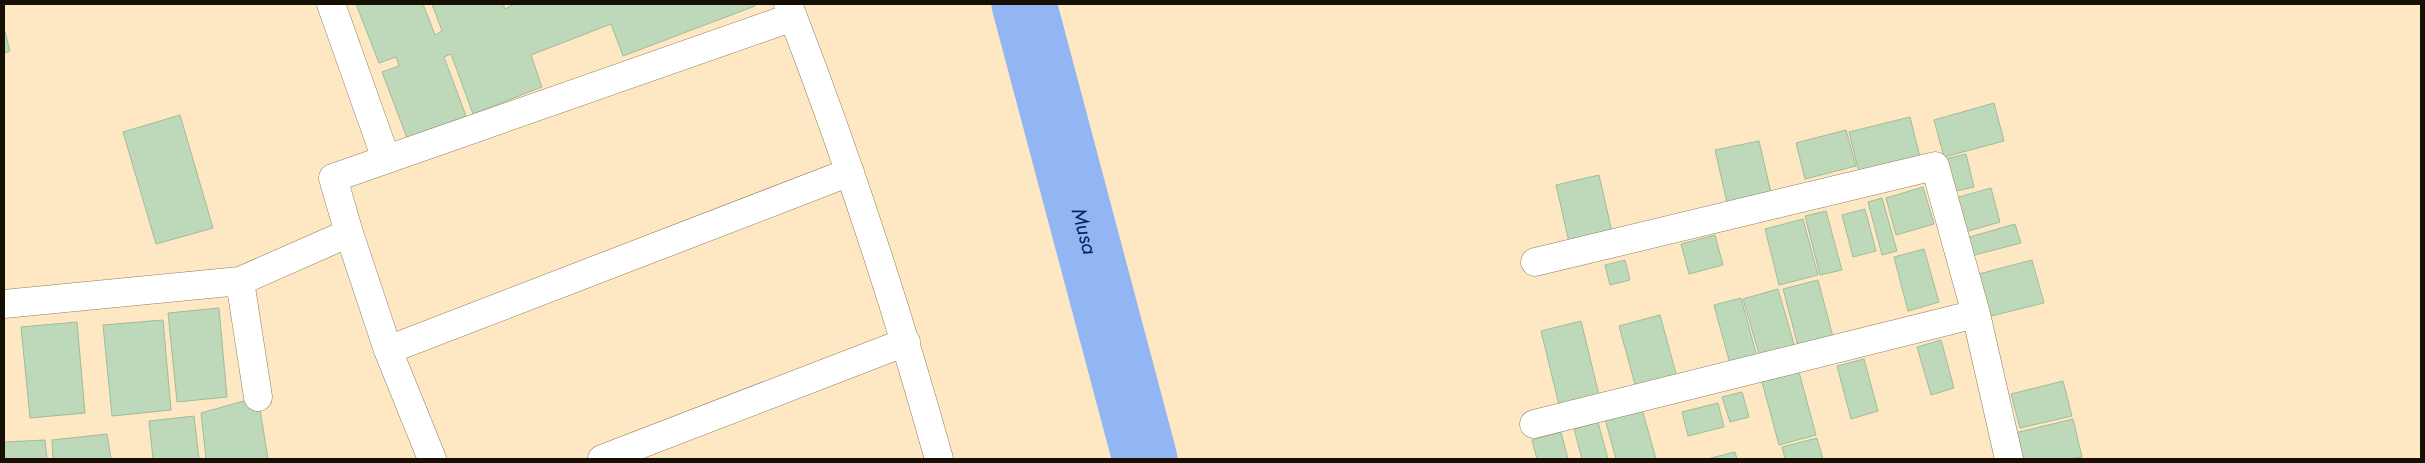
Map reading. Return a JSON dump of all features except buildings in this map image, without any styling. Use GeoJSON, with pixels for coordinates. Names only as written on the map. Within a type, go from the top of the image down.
{"type":"FeatureCollection","features":[{"type":"Feature","properties":{"kind":"street"},"geometry":{"type":"LineString","coordinates":[[331,4],[386,159]]}},
{"type":"Feature","properties":{"kind":"street"},"geometry":{"type":"LineString","coordinates":[[432,459],[388,350],[349,233],[334,178],[791,10],[850,172],[906,342],[939,459]]}},
{"type":"Feature","properties":{"kind":"street"},"geometry":{"type":"LineString","coordinates":[[1535,262],[1936,166],[1976,314],[2004,458]]}},
{"type":"Feature","properties":{"kind":"street"},"geometry":{"type":"LineString","coordinates":[[388,350],[850,172]]}},
{"type":"Feature","properties":{"kind":"street"},"geometry":{"type":"LineString","coordinates":[[4,304],[240,281],[349,233]]}},
{"type":"Feature","properties":{"kind":"street"},"geometry":{"type":"LineString","coordinates":[[240,281],[258,397]]}},
{"type":"Feature","properties":{"kind":"street"},"geometry":{"type":"LineString","coordinates":[[1534,424],[1976,314]]}},
{"type":"Feature","properties":{"kind":"street"},"geometry":{"type":"LineString","coordinates":[[602,459],[906,342]]}},
{"type":"Feature","properties":{"kind":"waterway","name":"Musa"},"geometry":{"type":"LineString","coordinates":[[1024,4],[1145,459]]}}]}
